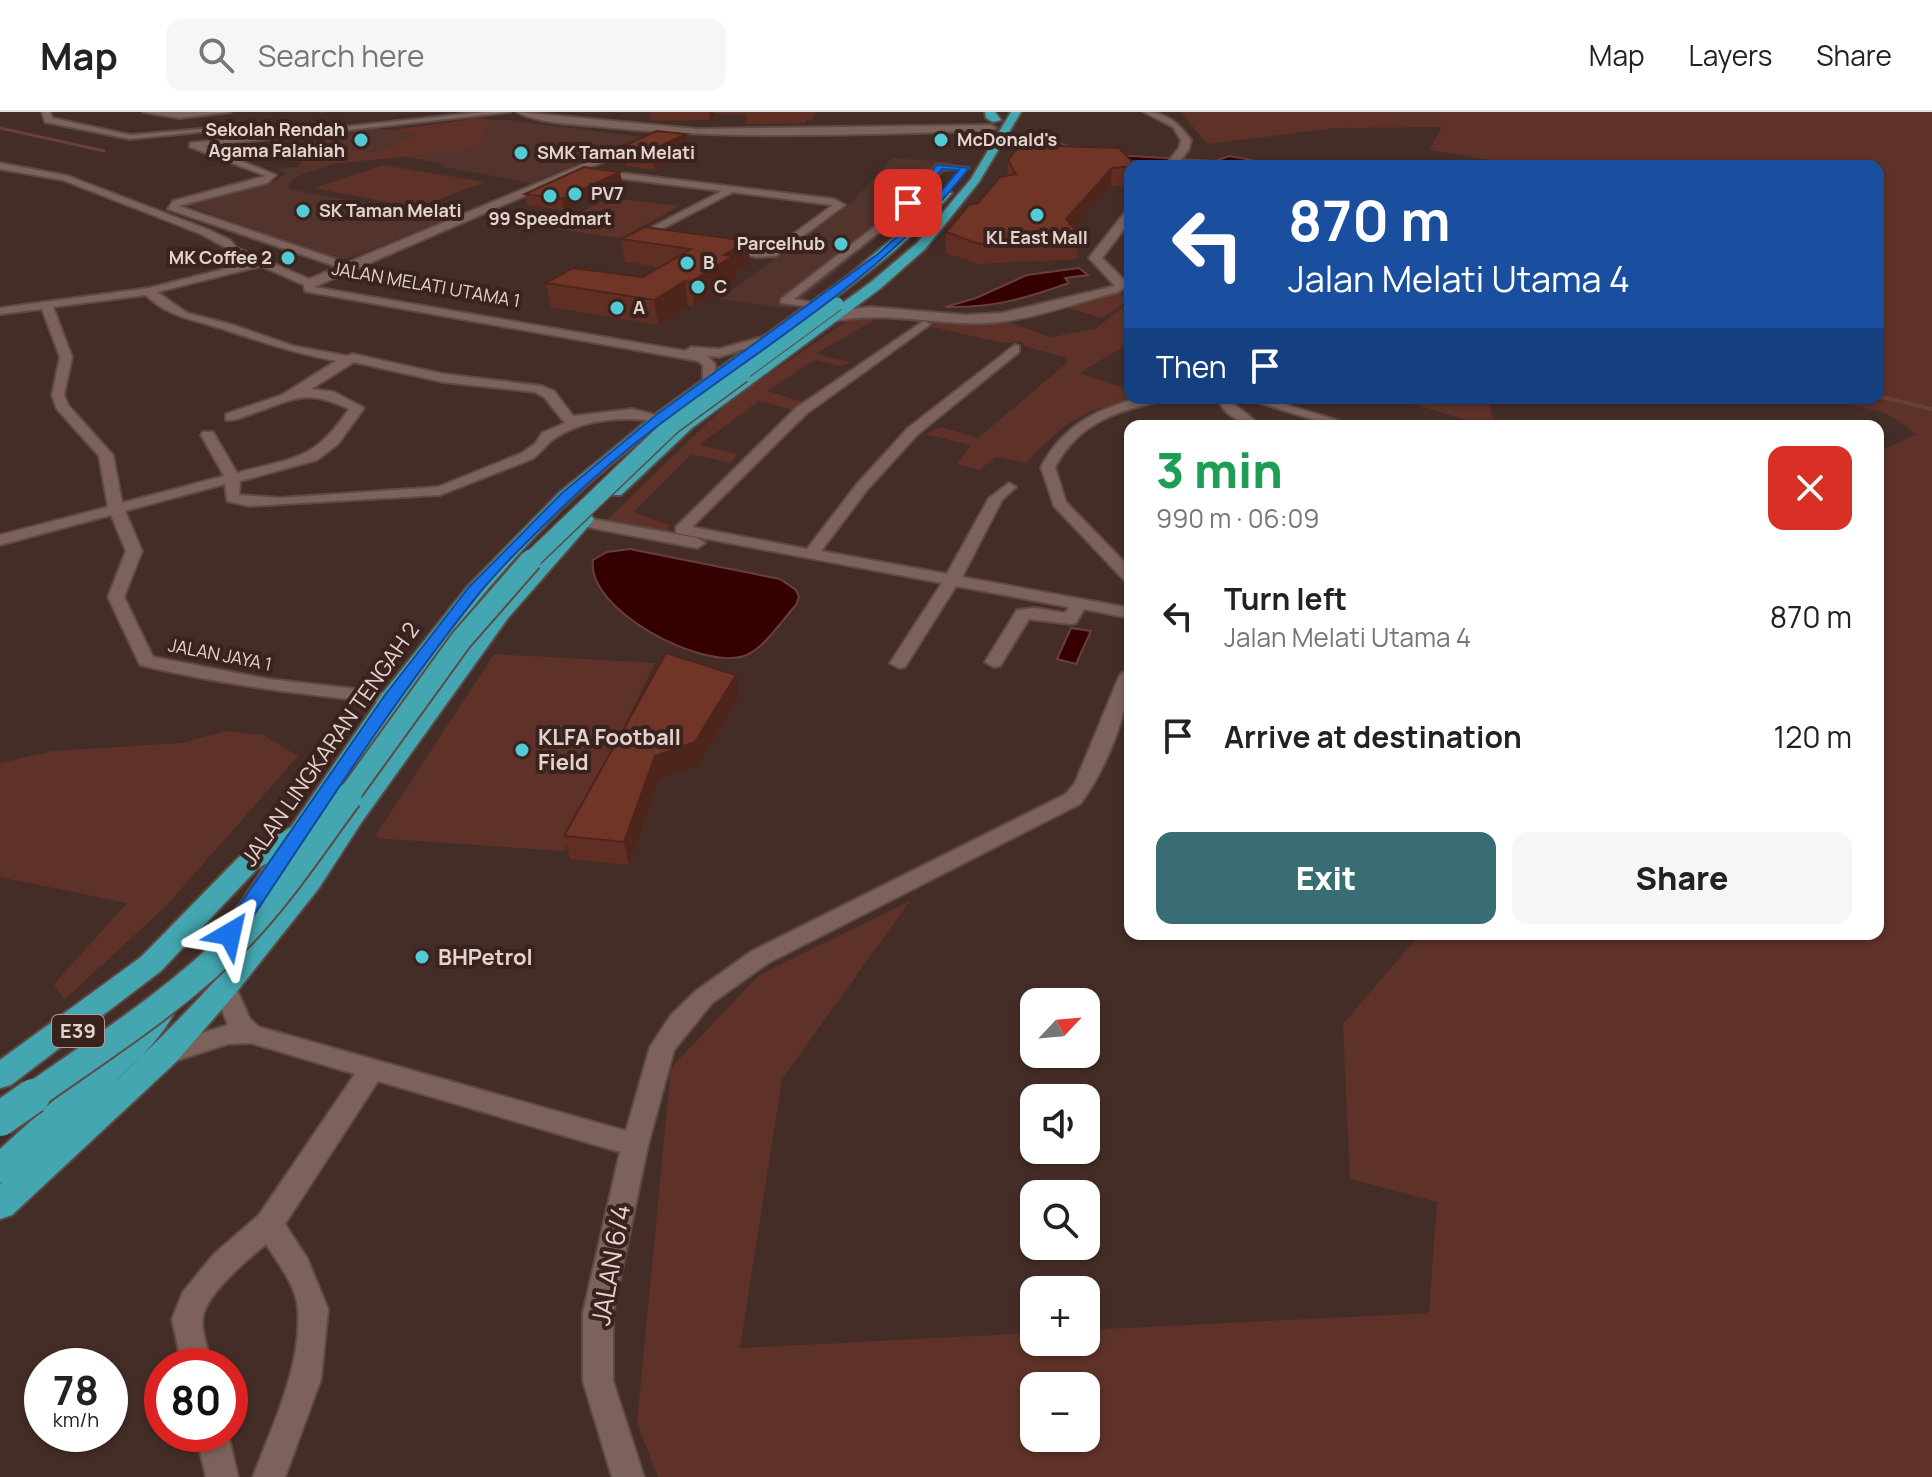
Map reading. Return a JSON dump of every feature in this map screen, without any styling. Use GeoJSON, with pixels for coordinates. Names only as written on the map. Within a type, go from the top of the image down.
{"type":"FeatureCollection","features":[{"type":"Feature","properties":{"kind":"highway","name":"JALAN LINGKARAN TENGAH 2"},"geometry":{"type":"LineString","coordinates":[[0,1169],[129,1049],[230,934],[391,698],[474,591],[566,496],[660,418],[769,339],[876,285],[906,260],[975,180],[1016,112]]}},
{"type":"Feature","properties":{"kind":"highway"},"geometry":{"type":"LineString","coordinates":[[983,141],[995,118]]}},
{"type":"Feature","properties":{"kind":"highway"},"geometry":{"type":"LineString","coordinates":[[906,260],[927,254],[956,224],[982,192],[1022,124]]}},
{"type":"Feature","properties":{"kind":"highway","name":"JALAN LINGKARAN TENGAH 2"},"geometry":{"type":"LineString","coordinates":[[0,1205],[83,1133],[166,1054],[225,987],[310,882],[352,817],[501,614],[582,522],[686,425],[828,309],[941,199],[968,164]]}},
{"type":"Feature","properties":{"kind":"highway","name":"E39"},"geometry":{"type":"LineString","coordinates":[[0,1119],[138,1022],[195,978],[240,936],[292,874],[461,640],[547,542],[671,426],[904,251],[933,222],[945,218]]}},
{"type":"Feature","properties":{"kind":"highway"},"geometry":{"type":"LineString","coordinates":[[0,1076],[151,964],[248,863],[300,832]]}},
{"type":"Feature","properties":{"kind":"highway","name":"E39"},"geometry":{"type":"LineString","coordinates":[[0,1092],[66,1041],[151,964]]}},
{"type":"Feature","properties":{"kind":"street"},"geometry":{"type":"LineString","coordinates":[[46,112],[48,120],[130,137],[218,129]]}},
{"type":"Feature","properties":{"kind":"street"},"geometry":{"type":"LineString","coordinates":[[147,112],[179,116],[227,112]]}},
{"type":"Feature","properties":{"kind":"street"},"geometry":{"type":"LineString","coordinates":[[433,117],[450,112]]}},
{"type":"Feature","properties":{"kind":"street"},"geometry":{"type":"LineString","coordinates":[[348,267],[171,207],[176,203],[264,181],[272,175],[193,145],[506,112]]}},
{"type":"Feature","properties":{"kind":"street"},"geometry":{"type":"LineString","coordinates":[[514,112],[665,132],[995,118]]}},
{"type":"Feature","properties":{"kind":"street"},"geometry":{"type":"LineString","coordinates":[[1149,112],[1176,125],[1184,134],[1186,145],[1175,160]]}},
{"type":"Feature","properties":{"kind":"street"},"geometry":{"type":"LineString","coordinates":[[0,166],[37,171],[95,189],[205,232],[260,263],[309,283],[665,132]]}},
{"type":"Feature","properties":{"kind":"street"},"geometry":{"type":"LineString","coordinates":[[968,164],[940,167],[894,216],[785,301],[828,309],[870,309],[992,319],[1027,314],[1082,295],[1124,288]]}},
{"type":"Feature","properties":{"kind":"street"},"geometry":{"type":"LineString","coordinates":[[576,170],[708,187],[708,191],[727,191],[834,202],[840,205],[772,254],[640,236],[727,191]]}},
{"type":"Feature","properties":{"kind":"street"},"geometry":{"type":"LineString","coordinates":[[1124,221],[1095,258],[1124,288]]}},
{"type":"Feature","properties":{"kind":"street"},"geometry":{"type":"LineString","coordinates":[[0,311],[149,291],[260,263]]}},
{"type":"Feature","properties":{"kind":"street","name":"JALAN MELATI UTAMA 1"},"geometry":{"type":"LineString","coordinates":[[709,381],[709,364],[702,358],[309,289],[309,283],[708,354],[737,350],[769,339]]}},
{"type":"Feature","properties":{"kind":"street"},"geometry":{"type":"LineString","coordinates":[[876,285],[893,306],[910,312]]}},
{"type":"Feature","properties":{"kind":"street"},"geometry":{"type":"LineString","coordinates":[[149,291],[161,303],[183,315],[229,327],[290,349],[348,360]]}},
{"type":"Feature","properties":{"kind":"street","name":"JALAN JAYA 1"},"geometry":{"type":"LineString","coordinates":[[46,304],[66,357],[58,395],[62,406],[106,455],[116,509],[134,551],[116,597],[146,661],[252,684],[391,698]]}},
{"type":"Feature","properties":{"kind":"street"},"geometry":{"type":"LineString","coordinates":[[924,324],[801,411],[681,530],[1124,612]]}},
{"type":"Feature","properties":{"kind":"street"},"geometry":{"type":"LineString","coordinates":[[811,554],[862,487],[913,431],[1015,349]]}},
{"type":"Feature","properties":{"kind":"street"},"geometry":{"type":"LineString","coordinates":[[231,417],[249,408],[276,403],[353,358],[443,378],[538,389],[549,394],[569,420],[632,413],[660,418]]}},
{"type":"Feature","properties":{"kind":"street"},"geometry":{"type":"LineString","coordinates":[[0,540],[312,457],[339,439],[342,428],[357,408],[329,395],[299,391]]}},
{"type":"Feature","properties":{"kind":"street"},"geometry":{"type":"LineString","coordinates":[[1124,571],[1059,503],[1048,467],[1065,437],[1080,426],[1131,404]]}},
{"type":"Feature","properties":{"kind":"street"},"geometry":{"type":"LineString","coordinates":[[1226,404],[1247,420]]}},
{"type":"Feature","properties":{"kind":"street"},"geometry":{"type":"LineString","coordinates":[[1271,404],[1328,420]]}},
{"type":"Feature","properties":{"kind":"street"},"geometry":{"type":"LineString","coordinates":[[208,435],[233,479],[232,498],[249,502],[440,491],[527,456],[540,447],[547,436],[581,421]]}},
{"type":"Feature","properties":{"kind":"street"},"geometry":{"type":"LineString","coordinates":[[899,663],[952,580],[996,498],[1009,487]]}},
{"type":"Feature","properties":{"kind":"street"},"geometry":{"type":"LineString","coordinates":[[582,522],[833,569],[858,563]]}},
{"type":"Feature","properties":{"kind":"street"},"geometry":{"type":"LineString","coordinates":[[994,662],[1023,614],[1070,619],[1079,604]]}},
{"type":"Feature","properties":{"kind":"street","name":"JALAN 6/4"},"geometry":{"type":"LineString","coordinates":[[628,1477],[598,1381],[598,1313],[635,1145],[662,1047],[704,997],[760,957],[1073,799],[1084,785],[1124,687]]}},
{"type":"Feature","properties":{"kind":"street"},"geometry":{"type":"LineString","coordinates":[[225,987],[240,1025],[251,1034]]}},
{"type":"Feature","properties":{"kind":"street"},"geometry":{"type":"LineString","coordinates":[[166,1054],[228,1035],[251,1034],[635,1145]]}},
{"type":"Feature","properties":{"kind":"street"},"geometry":{"type":"LineString","coordinates":[[193,1348],[187,1319],[193,1302],[224,1263],[269,1224],[373,1068]]}},
{"type":"Feature","properties":{"kind":"street"},"geometry":{"type":"LineString","coordinates":[[269,1224],[297,1267],[313,1309],[306,1379],[269,1477]]}},
{"type":"Feature","properties":{"kind":"street"},"geometry":{"type":"LineString","coordinates":[[216,1452],[222,1477]]}},
{"type":"Feature","properties":{"kind":"shaded area"},"geometry":{"type":"Polygon","coordinates":[[[1181,112],[1932,112],[1932,1477],[658,1477],[637,1423],[671,1068],[759,975],[910,901],[782,1079],[740,1348],[1020,1334],[1020,1356],[1100,1356],[1100,1329],[1429,1313],[1437,1202],[1350,1179],[1343,1024],[1415,940],[1884,940],[1884,449],[1917,434],[1886,413],[1845,404],[1884,404],[1884,160],[1488,160],[1429,150],[1442,127],[1335,128],[1207,144],[1181,112]]]}},
{"type":"Feature","properties":{"kind":"shaded area"},"geometry":{"type":"Polygon","coordinates":[[[478,118],[493,120],[476,150],[298,167],[310,147],[379,152],[417,133],[394,130],[478,118]]]}},
{"type":"Feature","properties":{"kind":"shaded area","name":"SMK Taman Melati"},"geometry":{"type":"Polygon","coordinates":[[[493,120],[641,137],[531,183],[406,157],[475,150],[493,120]]]}},
{"type":"Feature","properties":{"kind":"shaded area","name":"Sekolah Rendah Agama Falahiah"},"geometry":{"type":"Polygon","coordinates":[[[375,129],[419,132],[379,152],[304,147],[332,133],[375,129]]]}},
{"type":"Feature","properties":{"kind":"shaded area"},"geometry":{"type":"Polygon","coordinates":[[[1050,139],[1081,152],[1097,154],[1199,160],[1124,160],[1021,151],[1030,141],[1050,139]]]}},
{"type":"Feature","properties":{"kind":"shaded area"},"geometry":{"type":"Polygon","coordinates":[[[1229,156],[1252,160],[1219,160],[1229,156]]]}},
{"type":"Feature","properties":{"kind":"shaded area"},"geometry":{"type":"Polygon","coordinates":[[[892,158],[953,162],[913,208],[790,309],[720,299],[852,202],[892,158]]]}},
{"type":"Feature","properties":{"kind":"shaded area","name":"SK Taman Melati"},"geometry":{"type":"Polygon","coordinates":[[[337,163],[300,175],[291,181],[288,189],[391,208],[409,215],[458,215],[350,258],[335,260],[182,203],[275,181],[286,173],[276,169],[337,163]]]}},
{"type":"Feature","properties":{"kind":"shaded area"},"geometry":{"type":"Polygon","coordinates":[[[384,165],[485,182],[416,208],[314,188],[384,165]]]}},
{"type":"Feature","properties":{"kind":"shaded area"},"geometry":{"type":"Polygon","coordinates":[[[609,198],[679,206],[621,238],[550,228],[609,198]]]}},
{"type":"Feature","properties":{"kind":"shaded area"},"geometry":{"type":"Polygon","coordinates":[[[1079,268],[1088,275],[1065,278],[1069,283],[1037,294],[993,304],[945,307],[976,298],[1027,275],[1079,268]]]}},
{"type":"Feature","properties":{"kind":"shaded area"},"geometry":{"type":"Polygon","coordinates":[[[1115,294],[1124,295],[1124,303],[1102,318],[1065,307],[1115,294]]]}},
{"type":"Feature","properties":{"kind":"shaded area"},"geometry":{"type":"Polygon","coordinates":[[[1124,307],[1124,347],[1079,373],[1124,388],[1124,401],[1074,420],[1026,463],[996,457],[979,470],[957,464],[971,445],[926,434],[941,427],[978,438],[1068,362],[1064,357],[1024,346],[1021,341],[1005,343],[932,327],[932,324],[878,318],[815,354],[850,362],[842,366],[814,360],[767,391],[803,402],[794,410],[759,401],[699,445],[737,454],[731,463],[691,454],[633,512],[669,525],[669,535],[606,521],[731,400],[856,315],[923,316],[971,324],[1011,323],[1050,337],[1095,329],[1124,307]]]}},
{"type":"Feature","properties":{"kind":"shaded area"},"geometry":{"type":"Polygon","coordinates":[[[1414,404],[1489,404],[1494,420],[1466,420],[1414,404]]]}},
{"type":"Feature","properties":{"kind":"shaded area"},"geometry":{"type":"Polygon","coordinates":[[[630,549],[780,579],[796,590],[799,597],[772,634],[751,652],[725,658],[702,654],[650,632],[608,598],[596,579],[593,560],[607,552],[630,549]]]}},
{"type":"Feature","properties":{"kind":"shaded area"},"geometry":{"type":"Polygon","coordinates":[[[1071,628],[1091,631],[1076,664],[1057,659],[1071,628]]]}},
{"type":"Feature","properties":{"kind":"shaded area","name":"KLFA Football Field"},"geometry":{"type":"Polygon","coordinates":[[[494,654],[655,663],[563,851],[374,838],[494,654]]]}},
{"type":"Feature","properties":{"kind":"shaded area"},"geometry":{"type":"Polygon","coordinates":[[[226,731],[263,735],[298,756],[167,905],[64,1000],[54,984],[127,903],[0,877],[0,763],[54,751],[182,743],[226,731]]]}},
{"type":"Feature","properties":{"kind":"building"},"geometry":{"type":"Polygon","coordinates":[[[657,131],[686,134],[652,150],[623,146],[657,131]]]}},
{"type":"Feature","properties":{"kind":"building","name":"KL East Mall"},"geometry":{"type":"Polygon","coordinates":[[[1020,145],[1119,148],[1130,160],[1124,160],[1124,167],[1112,168],[1066,219],[1077,232],[1073,232],[1078,239],[979,244],[946,232],[969,205],[978,203],[1000,177],[1016,174],[1008,160],[1020,145]]]}},
{"type":"Feature","properties":{"kind":"building"},"geometry":{"type":"Polygon","coordinates":[[[584,167],[620,172],[562,199],[525,194],[584,167]]]}},
{"type":"Feature","properties":{"kind":"building"},"geometry":{"type":"Polygon","coordinates":[[[645,227],[748,241],[724,255],[733,256],[654,300],[546,283],[573,268],[643,277],[691,249],[621,239],[645,227]]]}},
{"type":"Feature","properties":{"kind":"building"},"geometry":{"type":"Polygon","coordinates":[[[666,653],[736,675],[695,742],[655,756],[624,842],[564,836],[666,653]]]}},
{"type":"Feature","properties":{"kind":"waterway"},"geometry":{"type":"LineString","coordinates":[[0,128],[104,151]]}},
{"type":"Feature","properties":{"kind":"waterway"},"geometry":{"type":"LineString","coordinates":[[1884,397],[1932,409]]}},
{"type":"Feature","properties":{"kind":"place","name":"Sekolah Rendah Agama Falahiah"},"geometry":{"type":"Point","coordinates":[361,140]}},
{"type":"Feature","properties":{"kind":"place","name":"McDonald's"},"geometry":{"type":"Point","coordinates":[941,140]}},
{"type":"Feature","properties":{"kind":"place","name":"SMK Taman Melati"},"geometry":{"type":"Point","coordinates":[521,153]}},
{"type":"Feature","properties":{"kind":"place","name":"PV7"},"geometry":{"type":"Point","coordinates":[575,194]}},
{"type":"Feature","properties":{"kind":"place","name":"99 Speedmart"},"geometry":{"type":"Point","coordinates":[550,196]}},
{"type":"Feature","properties":{"kind":"place","name":"SK Taman Melati"},"geometry":{"type":"Point","coordinates":[303,211]}},
{"type":"Feature","properties":{"kind":"place","name":"KL East Mall"},"geometry":{"type":"Point","coordinates":[1037,215]}},
{"type":"Feature","properties":{"kind":"place","name":"Parcelhub"},"geometry":{"type":"Point","coordinates":[841,244]}},
{"type":"Feature","properties":{"kind":"place","name":"MK Coffee 2"},"geometry":{"type":"Point","coordinates":[288,258]}},
{"type":"Feature","properties":{"kind":"place","name":"B"},"geometry":{"type":"Point","coordinates":[687,263]}},
{"type":"Feature","properties":{"kind":"place","name":"C"},"geometry":{"type":"Point","coordinates":[698,287]}},
{"type":"Feature","properties":{"kind":"place","name":"A"},"geometry":{"type":"Point","coordinates":[617,308]}},
{"type":"Feature","properties":{"kind":"place","name":"KLFA Football Field"},"geometry":{"type":"Point","coordinates":[522,750]}},
{"type":"Feature","properties":{"kind":"place","name":"BHPetrol"},"geometry":{"type":"Point","coordinates":[422,957]}},
{"type":"Feature","properties":{"kind":"route"},"geometry":{"type":"LineString","coordinates":[[230,934],[271,879],[391,698],[474,591],[566,496],[660,418],[881,256],[925,216],[965,168],[940,167],[908,203]]}}]}
